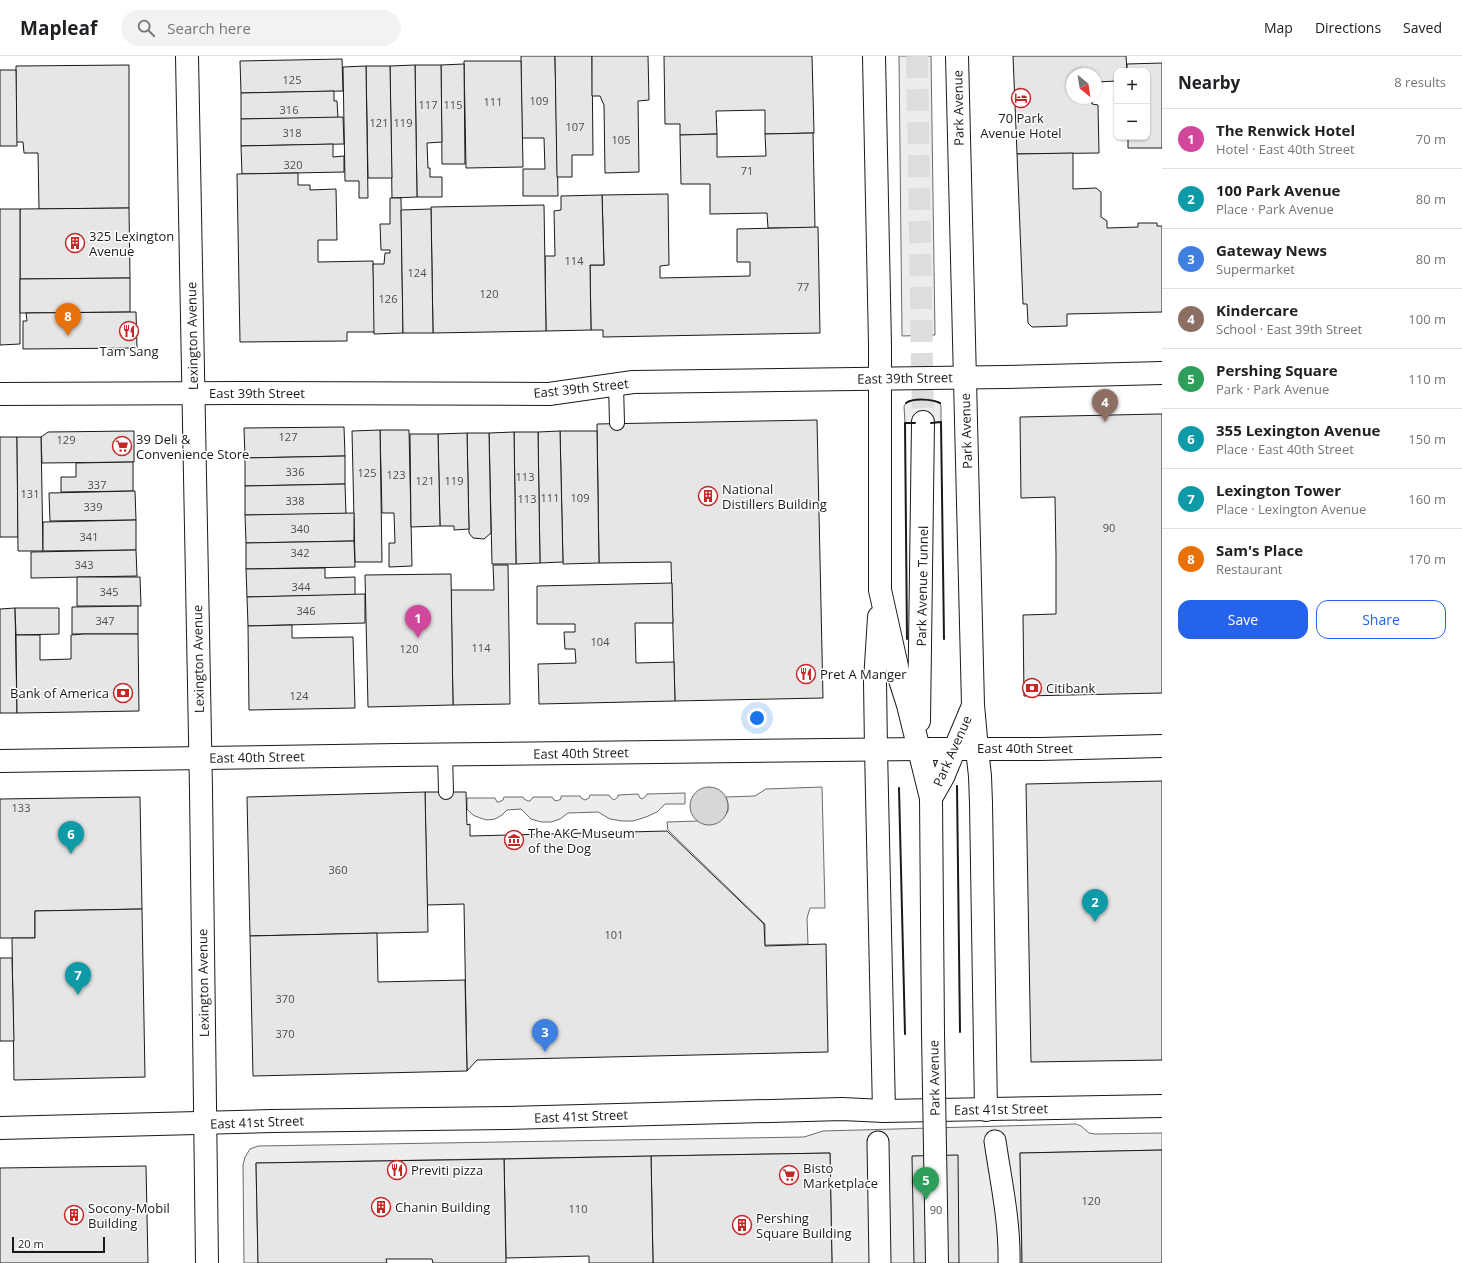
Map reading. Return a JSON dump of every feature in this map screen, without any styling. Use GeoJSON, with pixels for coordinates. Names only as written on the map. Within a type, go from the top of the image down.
{"type":"FeatureCollection","features":[{"type":"Feature","properties":{"kind":"street","name":"Lexington Avenue"},"geometry":{"type":"LineString","coordinates":[[187,56],[200,758],[207,1263]]}},
{"type":"Feature","properties":{"kind":"street","name":"Park Avenue"},"geometry":{"type":"LineString","coordinates":[[874,56],[880,345],[880,590],[900,680],[908,705],[931,798],[937,1263]]}},
{"type":"Feature","properties":{"kind":"street","name":"Park Avenue"},"geometry":{"type":"LineString","coordinates":[[957,56],[973,705],[982,803],[986,1110]]}},
{"type":"Feature","properties":{"kind":"street","name":"East 39th Street"},"geometry":{"type":"LineString","coordinates":[[0,394],[548,394],[633,382],[965,378],[1162,373]]}},
{"type":"Feature","properties":{"kind":"street","name":"Park Avenue Tunnel"},"geometry":{"type":"LineString","coordinates":[[919,749],[923,422]]}},
{"type":"Feature","properties":{"kind":"street"},"geometry":{"type":"LineString","coordinates":[[880,590],[875,681],[884,1112]]}},
{"type":"Feature","properties":{"kind":"street","name":"Park Avenue"},"geometry":{"type":"LineString","coordinates":[[931,798],[943,777],[973,705]]}},
{"type":"Feature","properties":{"kind":"street","name":"East 40th Street"},"geometry":{"type":"LineString","coordinates":[[0,761],[876,749],[1040,749],[1162,746]]}},
{"type":"Feature","properties":{"kind":"street","name":"East 41st Street"},"geometry":{"type":"LineString","coordinates":[[0,1128],[506,1118],[842,1109],[884,1112],[1162,1106]]}},
{"type":"Feature","properties":{"kind":"street"},"geometry":{"type":"LineString","coordinates":[[995,1141],[1007,1216],[1009,1263]]}},
{"type":"Feature","properties":{"kind":"street"},"geometry":{"type":"LineString","coordinates":[[878,1142],[880,1263]]}},
{"type":"Feature","properties":{"kind":"lane"},"geometry":{"type":"LineString","coordinates":[[616,385],[617,423]]}},
{"type":"Feature","properties":{"kind":"lane"},"geometry":{"type":"LineString","coordinates":[[445,754],[446,792]]}},
{"type":"Feature","properties":{"kind":"shaded area"},"geometry":{"type":"Polygon","coordinates":[[[899,56],[931,56],[935,335],[902,336],[899,56]]]}},
{"type":"Feature","properties":{"kind":"shaded area"},"geometry":{"type":"Polygon","coordinates":[[[933,400],[940,403],[941,422],[905,423],[904,406],[908,401],[933,400]]]}},
{"type":"Feature","properties":{"kind":"shaded area"},"geometry":{"type":"Polygon","coordinates":[[[709,787],[719,790],[725,796],[728,806],[725,816],[719,822],[709,825],[699,822],[693,816],[690,806],[693,796],[699,790],[709,787]]]}},
{"type":"Feature","properties":{"kind":"shaded area"},"geometry":{"type":"Polygon","coordinates":[[[822,787],[825,908],[810,908],[807,918],[808,944],[765,945],[765,924],[668,830],[667,822],[698,821],[705,824],[724,817],[728,811],[726,797],[755,796],[766,789],[822,787]]]}},
{"type":"Feature","properties":{"kind":"shaded area"},"geometry":{"type":"Polygon","coordinates":[[[685,793],[685,804],[665,804],[657,812],[633,821],[610,819],[598,812],[568,813],[560,819],[551,822],[541,822],[531,819],[521,809],[507,810],[495,819],[487,820],[473,815],[467,809],[467,798],[495,798],[497,802],[499,802],[503,800],[504,797],[523,797],[524,799],[530,801],[533,797],[552,797],[557,801],[561,799],[561,796],[580,796],[585,800],[589,798],[590,795],[609,795],[614,800],[618,797],[618,795],[638,794],[642,799],[647,794],[685,793]]]}},
{"type":"Feature","properties":{"kind":"shaded area"},"geometry":{"type":"Polygon","coordinates":[[[1076,1124],[1081,1126],[1089,1133],[1095,1134],[1162,1133],[1162,1150],[1020,1153],[1022,1263],[832,1263],[830,1153],[256,1163],[258,1263],[244,1263],[243,1165],[245,1157],[250,1149],[258,1146],[804,1137],[823,1131],[1076,1124]]]}},
{"type":"Feature","properties":{"kind":"building"},"geometry":{"type":"Polygon","coordinates":[[[521,56],[555,56],[558,196],[523,196],[523,169],[545,169],[544,138],[522,138],[521,56]]]}},
{"type":"Feature","properties":{"kind":"building"},"geometry":{"type":"Polygon","coordinates":[[[555,56],[592,56],[593,155],[572,155],[572,177],[557,177],[555,56]]]}},
{"type":"Feature","properties":{"kind":"building"},"geometry":{"type":"Polygon","coordinates":[[[592,56],[648,56],[649,100],[638,101],[639,172],[605,173],[604,105],[600,96],[592,96],[592,56]]]}},
{"type":"Feature","properties":{"kind":"building"},"geometry":{"type":"Polygon","coordinates":[[[664,56],[812,56],[814,133],[765,134],[765,110],[716,111],[717,134],[680,135],[680,124],[665,124],[664,56]]]}},
{"type":"Feature","properties":{"kind":"building"},"geometry":{"type":"Polygon","coordinates":[[[1013,56],[1126,56],[1127,68],[1114,68],[1114,81],[1102,82],[1102,68],[1066,68],[1066,104],[1098,105],[1099,153],[1017,154],[1013,56]]]}},
{"type":"Feature","properties":{"kind":"building"},"geometry":{"type":"Polygon","coordinates":[[[342,59],[343,91],[241,93],[240,61],[342,59]]]}},
{"type":"Feature","properties":{"kind":"building"},"geometry":{"type":"Polygon","coordinates":[[[464,61],[521,61],[523,167],[466,168],[464,61]]]}},
{"type":"Feature","properties":{"kind":"building"},"geometry":{"type":"Polygon","coordinates":[[[1162,63],[1162,148],[1128,148],[1128,140],[1150,140],[1150,68],[1127,68],[1127,64],[1162,63]]]}},
{"type":"Feature","properties":{"kind":"building"},"geometry":{"type":"Polygon","coordinates":[[[464,64],[465,164],[442,164],[441,65],[464,64]]]}},
{"type":"Feature","properties":{"kind":"building"},"geometry":{"type":"Polygon","coordinates":[[[129,65],[129,208],[39,209],[38,153],[24,153],[23,142],[16,142],[16,66],[129,65]]]}},
{"type":"Feature","properties":{"kind":"building"},"geometry":{"type":"Polygon","coordinates":[[[415,65],[441,65],[442,142],[427,143],[428,168],[430,168],[430,177],[442,177],[442,197],[417,197],[415,65]]]}},
{"type":"Feature","properties":{"kind":"building"},"geometry":{"type":"Polygon","coordinates":[[[415,65],[417,197],[392,198],[390,66],[415,65]]]}},
{"type":"Feature","properties":{"kind":"building"},"geometry":{"type":"Polygon","coordinates":[[[366,66],[390,66],[392,178],[368,178],[366,66]]]}},
{"type":"Feature","properties":{"kind":"building"},"geometry":{"type":"Polygon","coordinates":[[[366,66],[368,198],[359,198],[359,181],[345,181],[343,67],[366,66]]]}},
{"type":"Feature","properties":{"kind":"building"},"geometry":{"type":"Polygon","coordinates":[[[0,70],[16,70],[17,146],[0,146],[0,70]]]}},
{"type":"Feature","properties":{"kind":"building"},"geometry":{"type":"Polygon","coordinates":[[[334,91],[334,101],[337,101],[338,118],[241,119],[241,93],[334,91]]]}},
{"type":"Feature","properties":{"kind":"building"},"geometry":{"type":"Polygon","coordinates":[[[343,117],[344,144],[241,146],[241,119],[343,117]]]}},
{"type":"Feature","properties":{"kind":"building"},"geometry":{"type":"Polygon","coordinates":[[[813,133],[815,228],[768,228],[767,213],[710,214],[710,184],[681,184],[680,135],[717,134],[717,157],[766,156],[765,134],[813,133]]]}},
{"type":"Feature","properties":{"kind":"building"},"geometry":{"type":"Polygon","coordinates":[[[333,144],[333,157],[344,156],[344,172],[242,174],[241,146],[333,144]]]}},
{"type":"Feature","properties":{"kind":"building"},"geometry":{"type":"Polygon","coordinates":[[[1073,153],[1073,189],[1096,188],[1101,192],[1101,217],[1107,221],[1107,228],[1138,227],[1138,223],[1157,223],[1157,226],[1162,226],[1162,312],[1067,314],[1067,326],[1032,327],[1028,323],[1027,304],[1023,304],[1017,154],[1073,153]]]}},
{"type":"Feature","properties":{"kind":"building"},"geometry":{"type":"Polygon","coordinates":[[[298,173],[298,185],[310,185],[310,190],[336,189],[337,240],[318,240],[318,262],[373,261],[375,332],[347,332],[347,341],[240,342],[237,174],[298,173]]]}},
{"type":"Feature","properties":{"kind":"building"},"geometry":{"type":"Polygon","coordinates":[[[668,194],[669,265],[660,266],[660,278],[750,276],[750,262],[737,262],[737,229],[818,227],[820,333],[603,337],[603,330],[591,330],[590,265],[604,265],[602,195],[668,194]]]}},
{"type":"Feature","properties":{"kind":"building"},"geometry":{"type":"Polygon","coordinates":[[[602,195],[604,265],[590,265],[591,330],[546,331],[545,256],[555,256],[554,211],[561,210],[561,196],[602,195]]]}},
{"type":"Feature","properties":{"kind":"building"},"geometry":{"type":"Polygon","coordinates":[[[390,198],[401,198],[403,333],[374,334],[373,264],[384,264],[385,253],[390,253],[390,250],[381,250],[380,224],[390,224],[390,198]]]}},
{"type":"Feature","properties":{"kind":"building"},"geometry":{"type":"Polygon","coordinates":[[[544,205],[546,331],[433,333],[431,207],[544,205]]]}},
{"type":"Feature","properties":{"kind":"building","name":"325 Lexington Avenue"},"geometry":{"type":"Polygon","coordinates":[[[129,208],[130,278],[20,279],[20,209],[129,208]]]}},
{"type":"Feature","properties":{"kind":"building"},"geometry":{"type":"Polygon","coordinates":[[[0,209],[20,209],[20,344],[0,345],[0,209]]]}},
{"type":"Feature","properties":{"kind":"building"},"geometry":{"type":"Polygon","coordinates":[[[431,209],[433,333],[403,333],[401,210],[431,209]]]}},
{"type":"Feature","properties":{"kind":"building"},"geometry":{"type":"Polygon","coordinates":[[[130,278],[130,312],[20,313],[20,279],[130,278]]]}},
{"type":"Feature","properties":{"kind":"building"},"geometry":{"type":"Polygon","coordinates":[[[136,312],[137,348],[23,349],[23,321],[27,321],[26,313],[136,312]]]}},
{"type":"Feature","properties":{"kind":"building"},"geometry":{"type":"Polygon","coordinates":[[[1162,414],[1162,693],[1024,696],[1023,615],[1056,614],[1056,556],[1055,497],[1021,498],[1020,417],[1162,414]]]}},
{"type":"Feature","properties":{"kind":"building","name":"National Distillers Building"},"geometry":{"type":"Polygon","coordinates":[[[817,420],[823,698],[675,701],[671,562],[599,563],[597,424],[817,420]]]}},
{"type":"Feature","properties":{"kind":"building"},"geometry":{"type":"Polygon","coordinates":[[[344,427],[345,456],[245,458],[244,428],[344,427]]]}},
{"type":"Feature","properties":{"kind":"building"},"geometry":{"type":"Polygon","coordinates":[[[380,430],[409,430],[412,566],[389,567],[389,543],[395,543],[394,513],[382,513],[380,430]]]}},
{"type":"Feature","properties":{"kind":"building"},"geometry":{"type":"Polygon","coordinates":[[[380,430],[382,562],[355,562],[352,431],[380,430]]]}},
{"type":"Feature","properties":{"kind":"building"},"geometry":{"type":"Polygon","coordinates":[[[134,431],[134,462],[42,463],[41,437],[48,432],[134,431]]]}},
{"type":"Feature","properties":{"kind":"building"},"geometry":{"type":"Polygon","coordinates":[[[560,431],[597,431],[599,563],[563,564],[560,431]]]}},
{"type":"Feature","properties":{"kind":"building"},"geometry":{"type":"Polygon","coordinates":[[[560,431],[563,562],[540,563],[538,432],[560,431]]]}},
{"type":"Feature","properties":{"kind":"building"},"geometry":{"type":"Polygon","coordinates":[[[514,432],[538,432],[540,563],[516,564],[514,432]]]}},
{"type":"Feature","properties":{"kind":"building"},"geometry":{"type":"Polygon","coordinates":[[[514,432],[516,564],[492,564],[489,433],[514,432]]]}},
{"type":"Feature","properties":{"kind":"building"},"geometry":{"type":"Polygon","coordinates":[[[467,433],[489,433],[491,533],[484,539],[473,538],[469,533],[467,433]]]}},
{"type":"Feature","properties":{"kind":"building"},"geometry":{"type":"Polygon","coordinates":[[[467,433],[469,529],[454,530],[454,526],[440,526],[438,434],[467,433]]]}},
{"type":"Feature","properties":{"kind":"building"},"geometry":{"type":"Polygon","coordinates":[[[410,434],[438,434],[440,526],[411,527],[410,434]]]}},
{"type":"Feature","properties":{"kind":"building"},"geometry":{"type":"Polygon","coordinates":[[[0,437],[17,437],[18,537],[0,537],[0,437]]]}},
{"type":"Feature","properties":{"kind":"building"},"geometry":{"type":"Polygon","coordinates":[[[17,437],[41,437],[43,551],[18,551],[17,437]]]}},
{"type":"Feature","properties":{"kind":"building"},"geometry":{"type":"Polygon","coordinates":[[[345,456],[345,484],[245,486],[245,458],[345,456]]]}},
{"type":"Feature","properties":{"kind":"building"},"geometry":{"type":"Polygon","coordinates":[[[133,462],[133,491],[61,492],[61,477],[76,477],[76,463],[133,462]]]}},
{"type":"Feature","properties":{"kind":"building"},"geometry":{"type":"Polygon","coordinates":[[[345,484],[346,514],[245,515],[245,486],[345,484]]]}},
{"type":"Feature","properties":{"kind":"building"},"geometry":{"type":"Polygon","coordinates":[[[135,491],[136,520],[50,521],[49,493],[135,491]]]}},
{"type":"Feature","properties":{"kind":"building"},"geometry":{"type":"Polygon","coordinates":[[[354,513],[354,541],[246,543],[245,515],[354,513]]]}},
{"type":"Feature","properties":{"kind":"building"},"geometry":{"type":"Polygon","coordinates":[[[136,520],[136,550],[43,551],[43,522],[136,520]]]}},
{"type":"Feature","properties":{"kind":"building"},"geometry":{"type":"Polygon","coordinates":[[[354,541],[355,567],[246,569],[246,543],[354,541]]]}},
{"type":"Feature","properties":{"kind":"building"},"geometry":{"type":"Polygon","coordinates":[[[136,550],[137,576],[31,578],[31,552],[136,550]]]}},
{"type":"Feature","properties":{"kind":"building"},"geometry":{"type":"Polygon","coordinates":[[[493,565],[508,565],[510,704],[453,705],[451,590],[494,590],[493,565]]]}},
{"type":"Feature","properties":{"kind":"building"},"geometry":{"type":"Polygon","coordinates":[[[325,568],[325,578],[355,577],[355,595],[247,597],[246,569],[325,568]]]}},
{"type":"Feature","properties":{"kind":"building"},"geometry":{"type":"Polygon","coordinates":[[[451,574],[453,705],[368,707],[365,575],[451,574]]]}},
{"type":"Feature","properties":{"kind":"building"},"geometry":{"type":"Polygon","coordinates":[[[77,577],[140,577],[141,606],[77,606],[77,577]]]}},
{"type":"Feature","properties":{"kind":"building"},"geometry":{"type":"Polygon","coordinates":[[[672,583],[673,623],[635,623],[636,663],[674,662],[675,701],[539,704],[538,664],[576,663],[575,649],[565,649],[564,632],[575,632],[575,624],[537,624],[537,586],[672,583]]]}},
{"type":"Feature","properties":{"kind":"building"},"geometry":{"type":"Polygon","coordinates":[[[365,594],[365,623],[248,626],[247,597],[365,594]]]}},
{"type":"Feature","properties":{"kind":"building"},"geometry":{"type":"Polygon","coordinates":[[[138,606],[138,634],[72,634],[72,607],[138,606]]]}},
{"type":"Feature","properties":{"kind":"building"},"geometry":{"type":"Polygon","coordinates":[[[15,608],[17,713],[0,713],[0,609],[15,608]]]}},
{"type":"Feature","properties":{"kind":"building"},"geometry":{"type":"Polygon","coordinates":[[[15,608],[59,608],[59,634],[16,635],[15,608]]]}},
{"type":"Feature","properties":{"kind":"building"},"geometry":{"type":"Polygon","coordinates":[[[292,625],[292,638],[353,637],[355,708],[249,710],[248,626],[292,625]]]}},
{"type":"Feature","properties":{"kind":"building"},"geometry":{"type":"Polygon","coordinates":[[[138,634],[139,711],[17,713],[16,635],[40,635],[40,660],[71,659],[71,635],[138,634]]]}},
{"type":"Feature","properties":{"kind":"building"},"geometry":{"type":"Polygon","coordinates":[[[1162,781],[1162,1060],[1031,1062],[1026,784],[1162,781]]]}},
{"type":"Feature","properties":{"kind":"building"},"geometry":{"type":"Polygon","coordinates":[[[425,792],[466,792],[467,825],[470,824],[470,836],[667,831],[764,924],[765,946],[826,944],[828,1052],[477,1060],[467,1071],[464,904],[427,905],[425,792]]]}},
{"type":"Feature","properties":{"kind":"building"},"geometry":{"type":"Polygon","coordinates":[[[425,792],[428,932],[250,936],[247,797],[425,792]]]}},
{"type":"Feature","properties":{"kind":"building"},"geometry":{"type":"Polygon","coordinates":[[[140,797],[142,909],[35,911],[35,938],[0,938],[0,799],[140,797]]]}},
{"type":"Feature","properties":{"kind":"building"},"geometry":{"type":"Polygon","coordinates":[[[142,909],[145,1077],[14,1080],[12,938],[35,938],[35,911],[142,909]]]}},
{"type":"Feature","properties":{"kind":"building"},"geometry":{"type":"Polygon","coordinates":[[[377,933],[378,982],[465,980],[467,1071],[253,1076],[250,936],[377,933]]]}},
{"type":"Feature","properties":{"kind":"building"},"geometry":{"type":"Polygon","coordinates":[[[0,958],[12,958],[14,1041],[0,1041],[0,958]]]}},
{"type":"Feature","properties":{"kind":"building"},"geometry":{"type":"Polygon","coordinates":[[[1162,1150],[1162,1263],[1022,1263],[1020,1153],[1162,1150]]]}},
{"type":"Feature","properties":{"kind":"building","name":"Pershing Square Building"},"geometry":{"type":"Polygon","coordinates":[[[830,1153],[832,1263],[653,1263],[651,1156],[830,1153]]]}},
{"type":"Feature","properties":{"kind":"building"},"geometry":{"type":"Polygon","coordinates":[[[958,1155],[959,1263],[914,1263],[912,1156],[958,1155]]]}},
{"type":"Feature","properties":{"kind":"building"},"geometry":{"type":"Polygon","coordinates":[[[651,1156],[653,1263],[589,1263],[589,1256],[506,1258],[504,1159],[651,1156]]]}},
{"type":"Feature","properties":{"kind":"building","name":"Chanin Building"},"geometry":{"type":"Polygon","coordinates":[[[504,1159],[506,1263],[433,1263],[432,1259],[386,1259],[387,1263],[258,1263],[256,1163],[504,1159]]]}},
{"type":"Feature","properties":{"kind":"building","name":"Socony-Mobil Building"},"geometry":{"type":"Polygon","coordinates":[[[146,1166],[148,1263],[0,1263],[0,1168],[146,1166]]]}},
{"type":"Feature","properties":{"kind":"tunnel"},"geometry":{"type":"LineString","coordinates":[[917,56],[923,422]]}},
{"type":"Feature","properties":{"kind":"wall"},"geometry":{"type":"LineString","coordinates":[[906,403],[913,400],[940,403]]}},
{"type":"Feature","properties":{"kind":"wall"},"geometry":{"type":"LineString","coordinates":[[931,423],[941,422],[944,639]]}},
{"type":"Feature","properties":{"kind":"wall"},"geometry":{"type":"LineString","coordinates":[[907,639],[905,423],[915,423]]}},
{"type":"Feature","properties":{"kind":"wall"},"geometry":{"type":"LineString","coordinates":[[957,786],[960,1032]]}},
{"type":"Feature","properties":{"kind":"wall"},"geometry":{"type":"LineString","coordinates":[[899,788],[905,1034]]}},
{"type":"Feature","properties":{"kind":"place","name":"70 Park Avenue Hotel"},"geometry":{"type":"Point","coordinates":[1021,98]}},
{"type":"Feature","properties":{"kind":"place","name":"325 Lexington Avenue"},"geometry":{"type":"Point","coordinates":[75,243]}},
{"type":"Feature","properties":{"kind":"place","name":"Tam Sang"},"geometry":{"type":"Point","coordinates":[129,331]}},
{"type":"Feature","properties":{"kind":"place","name":"Sam's Place"},"geometry":{"type":"Point","coordinates":[68,336]}},
{"type":"Feature","properties":{"kind":"place","name":"Kindercare"},"geometry":{"type":"Point","coordinates":[1105,422]}},
{"type":"Feature","properties":{"kind":"place","name":"39 Deli & Convenience Store"},"geometry":{"type":"Point","coordinates":[122,446]}},
{"type":"Feature","properties":{"kind":"place","name":"National Distillers Building"},"geometry":{"type":"Point","coordinates":[708,496]}},
{"type":"Feature","properties":{"kind":"place","name":"The Renwick Hotel"},"geometry":{"type":"Point","coordinates":[418,638]}},
{"type":"Feature","properties":{"kind":"place","name":"Pret A Manger"},"geometry":{"type":"Point","coordinates":[806,674]}},
{"type":"Feature","properties":{"kind":"place","name":"Citibank"},"geometry":{"type":"Point","coordinates":[1032,688]}},
{"type":"Feature","properties":{"kind":"place","name":"Bank of America"},"geometry":{"type":"Point","coordinates":[123,693]}},
{"type":"Feature","properties":{"kind":"place","name":"The AKC Museum of the Dog"},"geometry":{"type":"Point","coordinates":[514,840]}},
{"type":"Feature","properties":{"kind":"place","name":"355 Lexington Avenue"},"geometry":{"type":"Point","coordinates":[71,854]}},
{"type":"Feature","properties":{"kind":"place","name":"100 Park Avenue"},"geometry":{"type":"Point","coordinates":[1095,922]}},
{"type":"Feature","properties":{"kind":"place","name":"Lexington Tower"},"geometry":{"type":"Point","coordinates":[78,995]}},
{"type":"Feature","properties":{"kind":"place","name":"Gateway News"},"geometry":{"type":"Point","coordinates":[545,1052]}},
{"type":"Feature","properties":{"kind":"place","name":"Previti pizza"},"geometry":{"type":"Point","coordinates":[397,1170]}},
{"type":"Feature","properties":{"kind":"place","name":"Bisto Marketplace"},"geometry":{"type":"Point","coordinates":[789,1175]}},
{"type":"Feature","properties":{"kind":"place","name":"Pershing Square"},"geometry":{"type":"Point","coordinates":[926,1200]}},
{"type":"Feature","properties":{"kind":"place","name":"Chanin Building"},"geometry":{"type":"Point","coordinates":[381,1207]}},
{"type":"Feature","properties":{"kind":"place","name":"Socony-Mobil Building"},"geometry":{"type":"Point","coordinates":[74,1215]}},
{"type":"Feature","properties":{"kind":"place","name":"Pershing Square Building"},"geometry":{"type":"Point","coordinates":[742,1225]}}]}
